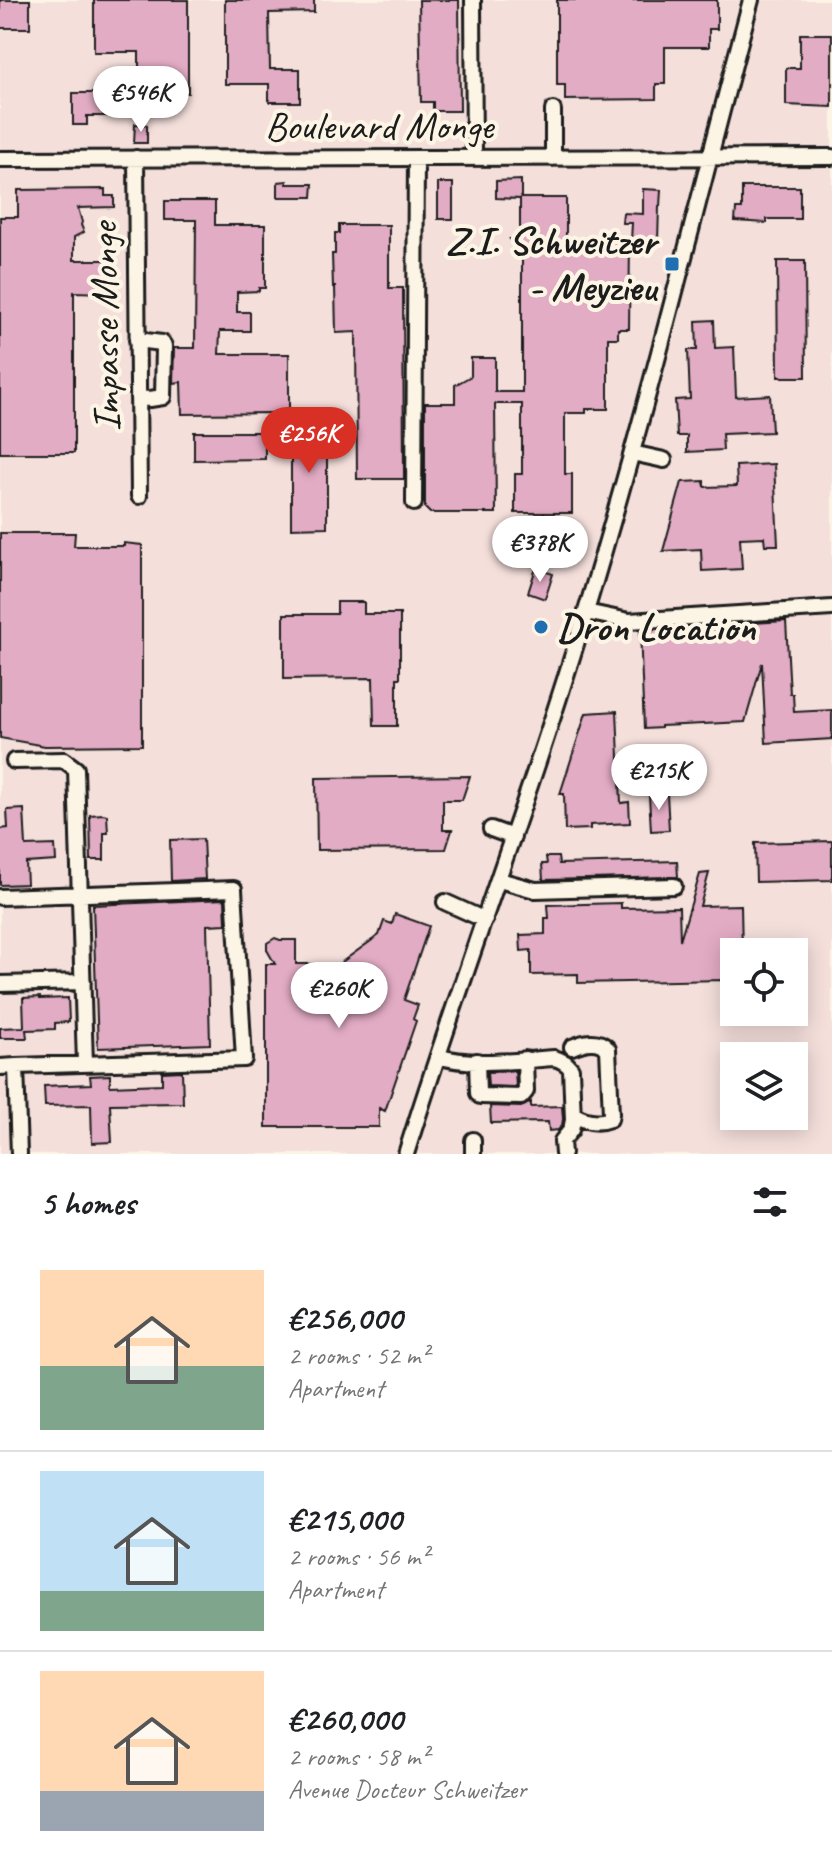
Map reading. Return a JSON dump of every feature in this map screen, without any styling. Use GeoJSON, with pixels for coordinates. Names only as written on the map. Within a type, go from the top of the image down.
{"type":"FeatureCollection","features":[{"type":"Feature","properties":{"kind":"street"},"geometry":{"type":"LineString","coordinates":[[473,0],[474,158]]}},
{"type":"Feature","properties":{"kind":"street"},"geometry":{"type":"LineString","coordinates":[[406,1154],[586,612],[632,453],[751,0]]}},
{"type":"Feature","properties":{"kind":"street"},"geometry":{"type":"LineString","coordinates":[[553,110],[553,158]]}},
{"type":"Feature","properties":{"kind":"street","name":"Boulevard Monge"},"geometry":{"type":"LineString","coordinates":[[0,159],[832,157]]}},
{"type":"Feature","properties":{"kind":"street","name":"Impasse Monge"},"geometry":{"type":"LineString","coordinates":[[136,158],[139,496]]}},
{"type":"Feature","properties":{"kind":"street"},"geometry":{"type":"LineString","coordinates":[[414,503],[416,158]]}},
{"type":"Feature","properties":{"kind":"street"},"geometry":{"type":"LineString","coordinates":[[137,340],[162,343],[164,346],[163,397],[138,398]]}},
{"type":"Feature","properties":{"kind":"street"},"geometry":{"type":"LineString","coordinates":[[632,453],[664,460]]}},
{"type":"Feature","properties":{"kind":"street"},"geometry":{"type":"LineString","coordinates":[[586,612],[629,621],[832,608]]}},
{"type":"Feature","properties":{"kind":"street"},"geometry":{"type":"LineString","coordinates":[[14,761],[64,760],[76,769],[85,1064]]}},
{"type":"Feature","properties":{"kind":"street"},"geometry":{"type":"LineString","coordinates":[[491,829],[513,837]]}},
{"type":"Feature","properties":{"kind":"street"},"geometry":{"type":"LineString","coordinates":[[499,880],[535,890],[674,886]]}},
{"type":"Feature","properties":{"kind":"street"},"geometry":{"type":"LineString","coordinates":[[0,897],[234,889],[244,1059],[0,1067]]}},
{"type":"Feature","properties":{"kind":"street"},"geometry":{"type":"LineString","coordinates":[[445,902],[485,920]]}},
{"type":"Feature","properties":{"kind":"street"},"geometry":{"type":"LineString","coordinates":[[0,984],[83,982]]}},
{"type":"Feature","properties":{"kind":"street"},"geometry":{"type":"LineString","coordinates":[[563,1154],[562,1141],[571,1130],[573,1114],[572,1044],[600,1043],[608,1049],[610,1119],[582,1120],[573,1114]]}},
{"type":"Feature","properties":{"kind":"street"},"geometry":{"type":"LineString","coordinates":[[438,1056],[449,1060],[477,1061],[554,1058],[562,1060],[571,1069]]}},
{"type":"Feature","properties":{"kind":"street"},"geometry":{"type":"LineString","coordinates":[[477,1061],[480,1096],[521,1097],[526,1091],[525,1059]]}},
{"type":"Feature","properties":{"kind":"street"},"geometry":{"type":"LineString","coordinates":[[16,1066],[19,1154]]}},
{"type":"Feature","properties":{"kind":"shaded area"},"geometry":{"type":"Polygon","coordinates":[[[0,0],[832,0],[832,1154],[0,1154],[0,0]]]}},
{"type":"Feature","properties":{"kind":"building"},"geometry":{"type":"Polygon","coordinates":[[[0,0],[30,0],[30,28],[0,28],[0,0]]]}},
{"type":"Feature","properties":{"kind":"building"},"geometry":{"type":"Polygon","coordinates":[[[94,0],[188,0],[188,93],[139,93],[139,52],[94,52],[94,0]]]}},
{"type":"Feature","properties":{"kind":"building"},"geometry":{"type":"Polygon","coordinates":[[[225,0],[314,0],[314,12],[269,13],[270,69],[300,69],[300,102],[269,102],[269,84],[225,84],[225,0]]]}},
{"type":"Feature","properties":{"kind":"building"},"geometry":{"type":"Polygon","coordinates":[[[419,0],[459,0],[460,111],[433,111],[433,102],[421,102],[419,0]]]}},
{"type":"Feature","properties":{"kind":"building"},"geometry":{"type":"Polygon","coordinates":[[[557,0],[717,0],[717,29],[709,29],[709,47],[665,47],[665,84],[656,84],[656,99],[565,100],[565,85],[557,85],[557,0]]]}},
{"type":"Feature","properties":{"kind":"building"},"geometry":{"type":"Polygon","coordinates":[[[800,34],[832,34],[832,107],[786,105],[786,68],[800,68],[800,34]]]}},
{"type":"Feature","properties":{"kind":"building"},"geometry":{"type":"Polygon","coordinates":[[[73,93],[112,93],[112,116],[87,116],[87,125],[73,125],[73,93]]]}},
{"type":"Feature","properties":{"kind":"building"},"geometry":{"type":"Polygon","coordinates":[[[135,124],[147,125],[147,143],[134,143],[135,124]]]}},
{"type":"Feature","properties":{"kind":"building"},"geometry":{"type":"Polygon","coordinates":[[[521,180],[521,198],[566,198],[566,239],[630,241],[629,329],[618,329],[618,338],[608,338],[608,409],[565,413],[565,474],[572,474],[572,513],[515,513],[515,474],[522,474],[522,404],[495,404],[496,513],[430,513],[425,508],[425,403],[455,403],[455,385],[471,376],[471,358],[495,358],[495,392],[522,392],[522,249],[517,249],[510,239],[520,239],[520,199],[496,198],[496,181],[521,180]]]}},
{"type":"Feature","properties":{"kind":"building"},"geometry":{"type":"Polygon","coordinates":[[[287,181],[287,184],[313,184],[312,197],[278,197],[278,182],[287,181]]]}},
{"type":"Feature","properties":{"kind":"building"},"geometry":{"type":"Polygon","coordinates":[[[438,183],[453,183],[453,219],[438,219],[438,183]]]}},
{"type":"Feature","properties":{"kind":"building"},"geometry":{"type":"Polygon","coordinates":[[[742,187],[800,187],[800,219],[767,219],[767,223],[735,221],[736,209],[742,209],[742,187]]]}},
{"type":"Feature","properties":{"kind":"building"},"geometry":{"type":"Polygon","coordinates":[[[105,189],[105,196],[114,196],[114,207],[78,208],[84,232],[74,237],[74,260],[106,260],[106,293],[74,292],[74,453],[0,453],[0,217],[18,217],[18,190],[105,189]]]}},
{"type":"Feature","properties":{"kind":"building"},"geometry":{"type":"Polygon","coordinates":[[[643,189],[661,190],[658,241],[631,241],[632,223],[622,223],[623,213],[643,214],[643,189]]]}},
{"type":"Feature","properties":{"kind":"building"},"geometry":{"type":"Polygon","coordinates":[[[165,201],[215,201],[215,225],[265,225],[265,288],[237,292],[237,312],[250,312],[250,331],[220,331],[219,354],[289,354],[289,429],[279,429],[279,413],[182,414],[181,382],[173,383],[174,348],[195,348],[196,220],[165,220],[165,201]]]}},
{"type":"Feature","properties":{"kind":"building"},"geometry":{"type":"Polygon","coordinates":[[[339,225],[389,225],[389,288],[403,288],[404,479],[357,479],[356,332],[336,333],[332,254],[335,254],[335,233],[339,233],[339,225]]]}},
{"type":"Feature","properties":{"kind":"building"},"geometry":{"type":"Polygon","coordinates":[[[777,261],[805,261],[806,377],[778,377],[777,261]]]}},
{"type":"Feature","properties":{"kind":"building"},"geometry":{"type":"Polygon","coordinates":[[[714,320],[715,348],[734,347],[736,397],[770,395],[772,432],[722,434],[723,450],[687,452],[687,436],[677,436],[675,400],[690,399],[688,350],[697,350],[696,321],[714,320]]]}},
{"type":"Feature","properties":{"kind":"building"},"geometry":{"type":"Polygon","coordinates":[[[291,422],[327,422],[327,527],[291,528],[291,422]]]}},
{"type":"Feature","properties":{"kind":"building"},"geometry":{"type":"Polygon","coordinates":[[[194,432],[265,432],[265,459],[194,460],[194,432]]]}},
{"type":"Feature","properties":{"kind":"building"},"geometry":{"type":"Polygon","coordinates":[[[774,464],[778,545],[765,545],[764,537],[740,538],[742,569],[702,571],[701,549],[663,551],[682,482],[704,481],[705,487],[737,486],[736,466],[774,464]]]}},
{"type":"Feature","properties":{"kind":"building"},"geometry":{"type":"Polygon","coordinates":[[[0,533],[75,533],[74,546],[142,545],[142,745],[45,746],[0,738],[0,533]]]}},
{"type":"Feature","properties":{"kind":"building"},"geometry":{"type":"Polygon","coordinates":[[[536,568],[553,574],[545,599],[528,593],[536,568]]]}},
{"type":"Feature","properties":{"kind":"building"},"geometry":{"type":"Polygon","coordinates":[[[337,602],[364,602],[364,614],[400,614],[397,726],[374,726],[373,678],[284,679],[284,614],[337,614],[337,602]]]}},
{"type":"Feature","properties":{"kind":"building"},"geometry":{"type":"Polygon","coordinates":[[[786,621],[790,694],[793,694],[794,712],[832,710],[832,739],[766,743],[762,663],[745,722],[644,729],[640,630],[786,621]]]}},
{"type":"Feature","properties":{"kind":"building"},"geometry":{"type":"Polygon","coordinates":[[[617,711],[621,803],[629,802],[630,823],[565,830],[564,794],[560,794],[586,713],[617,711]]]}},
{"type":"Feature","properties":{"kind":"building"},"geometry":{"type":"Polygon","coordinates":[[[670,755],[670,763],[691,762],[692,784],[667,785],[667,791],[647,775],[646,756],[670,755]]]}},
{"type":"Feature","properties":{"kind":"building"},"geometry":{"type":"Polygon","coordinates":[[[470,776],[462,800],[443,800],[443,830],[452,830],[446,849],[317,850],[316,778],[470,776]]]}},
{"type":"Feature","properties":{"kind":"building"},"geometry":{"type":"Polygon","coordinates":[[[667,794],[669,830],[651,831],[649,795],[667,794]]]}},
{"type":"Feature","properties":{"kind":"building"},"geometry":{"type":"Polygon","coordinates":[[[24,809],[26,846],[55,845],[56,861],[26,863],[27,884],[0,885],[0,829],[8,828],[7,810],[24,809]]]}},
{"type":"Feature","properties":{"kind":"building"},"geometry":{"type":"Polygon","coordinates":[[[90,815],[107,815],[108,833],[104,833],[104,860],[91,860],[90,815]]]}},
{"type":"Feature","properties":{"kind":"building"},"geometry":{"type":"Polygon","coordinates":[[[203,839],[205,879],[171,881],[170,840],[203,839]]]}},
{"type":"Feature","properties":{"kind":"building"},"geometry":{"type":"Polygon","coordinates":[[[832,841],[832,880],[756,882],[755,843],[832,841]]]}},
{"type":"Feature","properties":{"kind":"building"},"geometry":{"type":"Polygon","coordinates":[[[546,857],[558,857],[559,864],[677,861],[678,877],[543,880],[542,864],[547,864],[546,857]]]}},
{"type":"Feature","properties":{"kind":"building"},"geometry":{"type":"Polygon","coordinates":[[[709,873],[700,906],[741,905],[742,938],[720,938],[720,980],[578,983],[578,974],[531,975],[531,950],[521,951],[520,935],[545,934],[548,905],[621,903],[621,908],[679,907],[680,940],[700,874],[709,873]]]}},
{"type":"Feature","properties":{"kind":"building"},"geometry":{"type":"Polygon","coordinates":[[[225,899],[226,924],[207,925],[210,1044],[98,1048],[93,905],[225,899]]]}},
{"type":"Feature","properties":{"kind":"building"},"geometry":{"type":"Polygon","coordinates":[[[395,914],[429,926],[404,1000],[418,1005],[413,1019],[416,1021],[385,1111],[379,1108],[379,1127],[266,1127],[266,964],[275,964],[267,950],[267,943],[275,938],[296,940],[296,964],[339,964],[379,935],[384,921],[392,924],[395,914]]]}},
{"type":"Feature","properties":{"kind":"building"},"geometry":{"type":"Polygon","coordinates":[[[23,998],[68,998],[69,1022],[55,1023],[55,1029],[26,1030],[27,1038],[0,1038],[0,1028],[24,1027],[23,998]]]}},
{"type":"Feature","properties":{"kind":"building"},"geometry":{"type":"Polygon","coordinates":[[[182,1071],[183,1103],[110,1104],[112,1142],[92,1143],[91,1105],[45,1106],[44,1086],[91,1084],[90,1076],[110,1075],[110,1086],[162,1084],[162,1072],[182,1071]]]}},
{"type":"Feature","properties":{"kind":"building"},"geometry":{"type":"Polygon","coordinates":[[[515,1071],[516,1087],[488,1086],[487,1072],[515,1071]]]}},
{"type":"Feature","properties":{"kind":"building"},"geometry":{"type":"Polygon","coordinates":[[[531,1102],[531,1107],[562,1106],[562,1126],[549,1131],[548,1122],[491,1123],[490,1106],[521,1107],[531,1102]]]}},
{"type":"Feature","properties":{"kind":"place","name":"Z.I. Schweitzer - Meyzieu"},"geometry":{"type":"Point","coordinates":[672,264]}},
{"type":"Feature","properties":{"kind":"place","name":"Dron Location"},"geometry":{"type":"Point","coordinates":[541,627]}}]}
